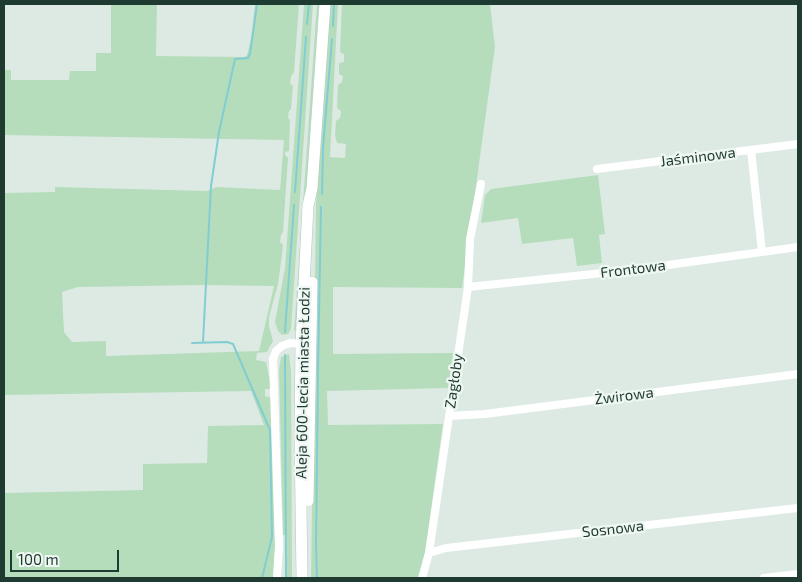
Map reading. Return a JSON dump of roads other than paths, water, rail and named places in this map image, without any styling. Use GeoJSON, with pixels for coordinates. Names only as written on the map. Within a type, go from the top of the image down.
{"type":"FeatureCollection","features":[{"type":"Feature","properties":{"kind":"main road","name":"Aleja 600-lecia miasta Łodzi"},"geometry":{"type":"LineString","coordinates":[[308,578],[306,344],[308,206],[312,188],[325,4]]}},
{"type":"Feature","properties":{"kind":"main road","name":"Aleja 600-lecia miasta Łodzi"},"geometry":{"type":"LineString","coordinates":[[302,578],[300,433],[306,344]]}},
{"type":"Feature","properties":{"kind":"street","name":"Jaśminowa"},"geometry":{"type":"LineString","coordinates":[[597,170],[798,144]]}},
{"type":"Feature","properties":{"kind":"street"},"geometry":{"type":"LineString","coordinates":[[751,150],[762,252]]}},
{"type":"Feature","properties":{"kind":"street","name":"Zagłoby"},"geometry":{"type":"LineString","coordinates":[[422,578],[429,553],[468,287],[470,239],[481,184]]}},
{"type":"Feature","properties":{"kind":"street","name":"Frontowa"},"geometry":{"type":"LineString","coordinates":[[468,287],[632,270],[798,247]]}},
{"type":"Feature","properties":{"kind":"street"},"geometry":{"type":"LineString","coordinates":[[277,578],[279,547],[274,359],[276,351],[282,346],[290,343],[306,344]]}},
{"type":"Feature","properties":{"kind":"street","name":"Żwirowa"},"geometry":{"type":"LineString","coordinates":[[449,416],[485,414],[798,374]]}},
{"type":"Feature","properties":{"kind":"street","name":"Sosnowa"},"geometry":{"type":"LineString","coordinates":[[429,553],[446,548],[798,508]]}},
{"type":"Feature","properties":{"kind":"street"},"geometry":{"type":"LineString","coordinates":[[764,578],[798,574]]}},
{"type":"Feature","properties":{"kind":"waterway"},"geometry":{"type":"LineString","coordinates":[[203,342],[211,186],[219,132],[235,59],[248,58],[250,54],[257,4]]}},
{"type":"Feature","properties":{"kind":"waterway"},"geometry":{"type":"LineString","coordinates":[[307,24],[309,4]]}},
{"type":"Feature","properties":{"kind":"waterway"},"geometry":{"type":"LineString","coordinates":[[333,26],[334,4]]}},
{"type":"Feature","properties":{"kind":"waterway"},"geometry":{"type":"LineString","coordinates":[[295,192],[306,37]]}},
{"type":"Feature","properties":{"kind":"waterway"},"geometry":{"type":"LineString","coordinates":[[322,194],[323,148],[332,39]]}},
{"type":"Feature","properties":{"kind":"waterway"},"geometry":{"type":"LineString","coordinates":[[285,332],[294,205]]}},
{"type":"Feature","properties":{"kind":"waterway"},"geometry":{"type":"LineString","coordinates":[[317,578],[321,207]]}},
{"type":"Feature","properties":{"kind":"waterway"},"geometry":{"type":"LineString","coordinates":[[192,343],[227,342],[233,344],[270,430],[272,537],[262,578]]}},
{"type":"Feature","properties":{"kind":"waterway"},"geometry":{"type":"LineString","coordinates":[[285,355],[286,578]]}}]}
